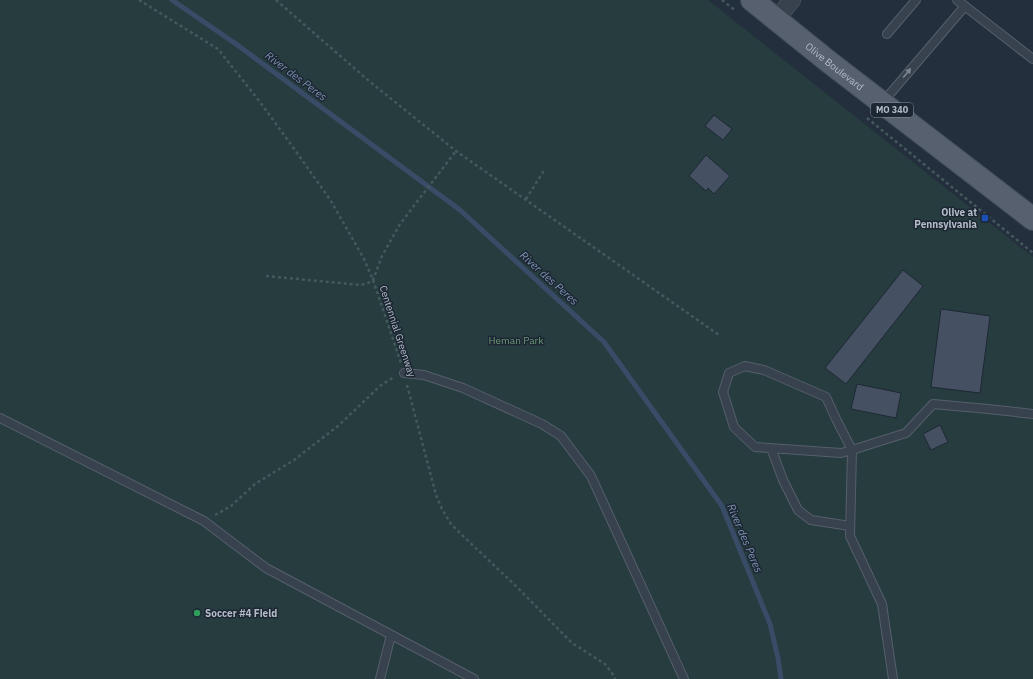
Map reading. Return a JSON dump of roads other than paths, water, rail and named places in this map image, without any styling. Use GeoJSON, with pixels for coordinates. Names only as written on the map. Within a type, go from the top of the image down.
{"type":"FeatureCollection","features":[{"type":"Feature","properties":{"kind":"main road","name":"Olive Boulevard"},"geometry":{"type":"LineString","coordinates":[[746,8],[776,20],[1033,219]]}},
{"type":"Feature","properties":{"kind":"street"},"geometry":{"type":"LineString","coordinates":[[776,20],[792,0]]}},
{"type":"Feature","properties":{"kind":"lane"},"geometry":{"type":"LineString","coordinates":[[888,34],[916,0]]}},
{"type":"Feature","properties":{"kind":"lane"},"geometry":{"type":"LineString","coordinates":[[957,0],[1033,59]]}},
{"type":"Feature","properties":{"kind":"lane"},"geometry":{"type":"LineString","coordinates":[[882,103],[965,6]]}},
{"type":"Feature","properties":{"kind":"lane"},"geometry":{"type":"LineString","coordinates":[[893,679],[882,604],[850,536],[852,450],[836,421],[826,397],[764,370],[745,366],[729,373],[723,392],[734,426],[755,447],[841,453],[852,450],[906,433],[933,404],[1033,414]]}},
{"type":"Feature","properties":{"kind":"lane"},"geometry":{"type":"LineString","coordinates":[[404,373],[424,375],[463,388],[542,424],[561,436],[591,476],[684,679]]}},
{"type":"Feature","properties":{"kind":"lane"},"geometry":{"type":"LineString","coordinates":[[0,418],[204,521],[266,568],[474,679]]}},
{"type":"Feature","properties":{"kind":"lane"},"geometry":{"type":"LineString","coordinates":[[771,448],[783,480],[798,510],[811,520],[850,526]]}},
{"type":"Feature","properties":{"kind":"lane"},"geometry":{"type":"LineString","coordinates":[[380,679],[391,635]]}},
{"type":"Feature","properties":{"kind":"lane"},"geometry":{"type":"LineString","coordinates":[[454,679],[457,670]]}},
{"type":"Feature","properties":{"kind":"waterway","name":"River des Peres"},"geometry":{"type":"LineString","coordinates":[[172,0],[236,44],[460,210],[604,342],[722,506],[770,624],[781,679]]}},
{"type":"Feature","properties":{"kind":"place","name":"Olive at Pennsylvania"},"geometry":{"type":"Point","coordinates":[985,218]}},
{"type":"Feature","properties":{"kind":"place","name":"Soccer #4 Field"},"geometry":{"type":"Point","coordinates":[197,613]}},
{"type":"Feature","properties":{"kind":"park label","name":"Heman Park"},"geometry":{"type":"Point","coordinates":[516,340]}}]}
